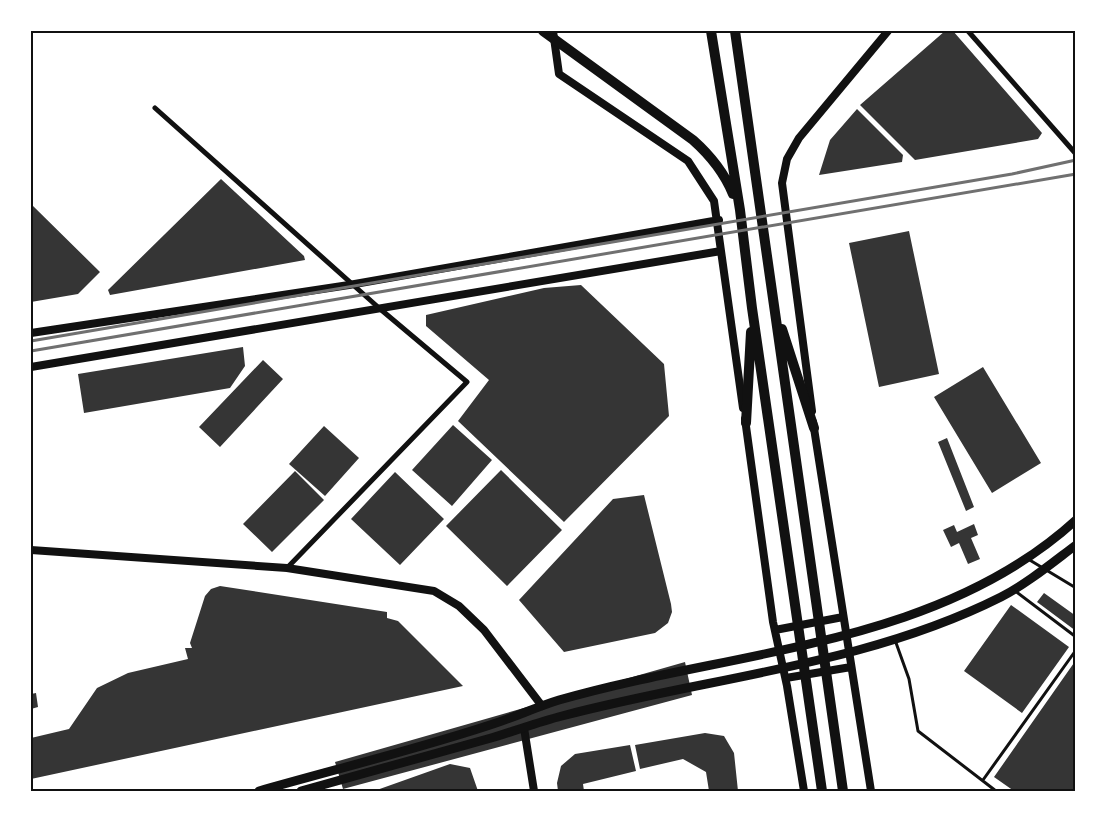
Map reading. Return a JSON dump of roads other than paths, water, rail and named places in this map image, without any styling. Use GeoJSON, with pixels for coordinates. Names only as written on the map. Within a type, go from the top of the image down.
{"type":"FeatureCollection","features":[{"type":"Feature","properties":{"kind":"highway"},"geometry":{"type":"LineString","coordinates":[[543,31],[711,156],[726,176],[740,210]]}},
{"type":"Feature","properties":{"kind":"highway"},"geometry":{"type":"LineString","coordinates":[[711,31],[740,210],[752,308],[821,790]]}},
{"type":"Feature","properties":{"kind":"highway"},"geometry":{"type":"LineString","coordinates":[[735,31],[842,788]]}},
{"type":"Feature","properties":{"kind":"highway"},"geometry":{"type":"LineString","coordinates":[[774,304],[814,428]]}},
{"type":"Feature","properties":{"kind":"highway"},"geometry":{"type":"LineString","coordinates":[[746,423],[752,308]]}},
{"type":"Feature","properties":{"kind":"main road"},"geometry":{"type":"LineString","coordinates":[[259,791],[490,725],[559,700],[878,626],[969,592],[1028,559],[1076,520]]}},
{"type":"Feature","properties":{"kind":"main road"},"geometry":{"type":"LineString","coordinates":[[301,791],[562,716],[783,668],[894,640],[957,618],[1013,590],[1076,545]]}},
{"type":"Feature","properties":{"kind":"street"},"geometry":{"type":"LineString","coordinates":[[553,31],[559,74],[688,161],[714,201],[775,630],[786,678],[804,791]]}},
{"type":"Feature","properties":{"kind":"street"},"geometry":{"type":"LineString","coordinates":[[871,791],[814,428],[782,183],[787,159],[799,138],[888,31]]}},
{"type":"Feature","properties":{"kind":"street"},"geometry":{"type":"LineString","coordinates":[[968,31],[1076,154]]}},
{"type":"Feature","properties":{"kind":"street"},"geometry":{"type":"LineString","coordinates":[[155,108],[355,284],[379,308],[467,382],[287,568]]}},
{"type":"Feature","properties":{"kind":"street"},"geometry":{"type":"LineString","coordinates":[[31,333],[355,284],[718,220]]}},
{"type":"Feature","properties":{"kind":"street"},"geometry":{"type":"LineString","coordinates":[[31,367],[721,251]]}},
{"type":"Feature","properties":{"kind":"street"},"geometry":{"type":"LineString","coordinates":[[31,550],[287,568],[434,590],[459,606],[484,630],[542,706]]}},
{"type":"Feature","properties":{"kind":"street"},"geometry":{"type":"LineString","coordinates":[[775,630],[843,617]]}},
{"type":"Feature","properties":{"kind":"street"},"geometry":{"type":"LineString","coordinates":[[786,678],[851,666]]}},
{"type":"Feature","properties":{"kind":"street"},"geometry":{"type":"LineString","coordinates":[[524,728],[534,791]]}},
{"type":"Feature","properties":{"kind":"lane"},"geometry":{"type":"LineString","coordinates":[[1028,559],[1076,588]]}},
{"type":"Feature","properties":{"kind":"lane"},"geometry":{"type":"LineString","coordinates":[[1013,590],[1076,637]]}},
{"type":"Feature","properties":{"kind":"lane"},"geometry":{"type":"LineString","coordinates":[[894,640],[909,680],[918,731],[996,791]]}},
{"type":"Feature","properties":{"kind":"lane"},"geometry":{"type":"LineString","coordinates":[[983,780],[1076,650]]}},
{"type":"Feature","properties":{"kind":"railway"},"geometry":{"type":"LineString","coordinates":[[31,341],[1012,174],[1076,160]]}},
{"type":"Feature","properties":{"kind":"railway"},"geometry":{"type":"LineString","coordinates":[[31,351],[1076,174]]}}]}
